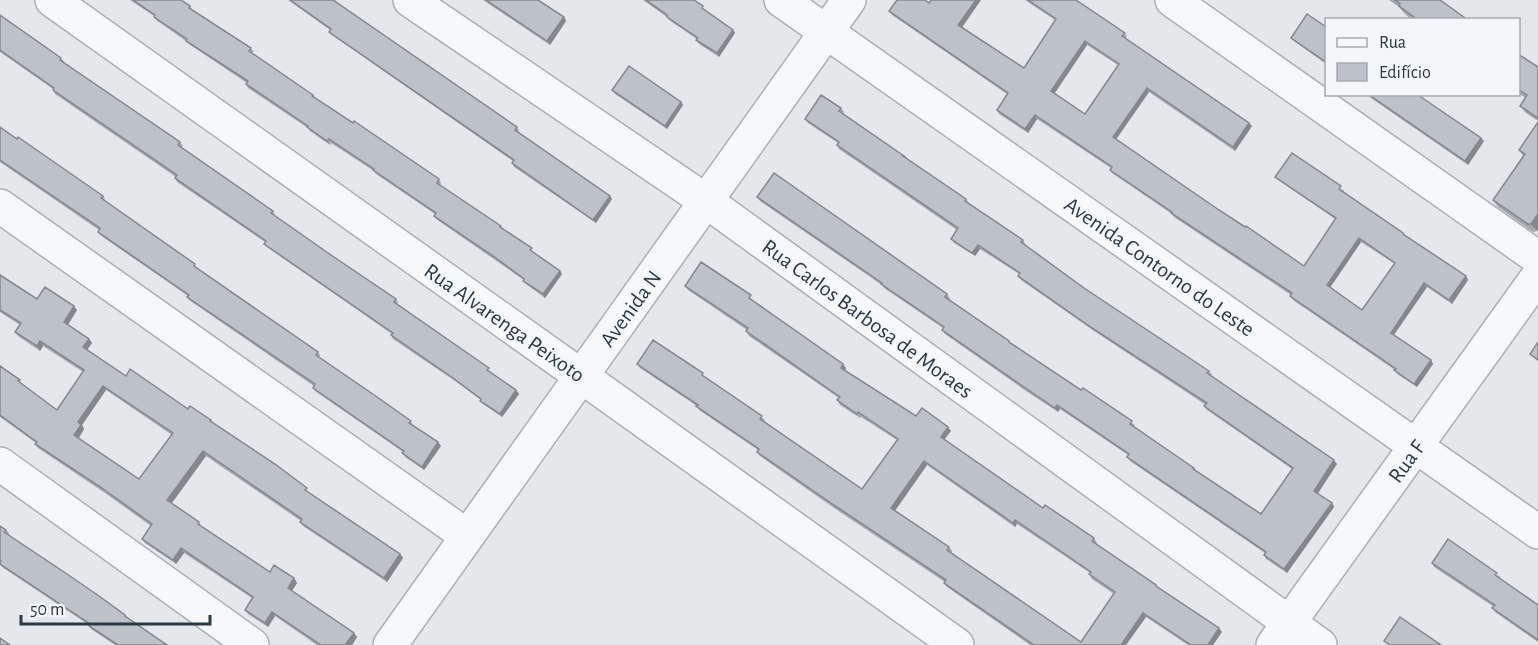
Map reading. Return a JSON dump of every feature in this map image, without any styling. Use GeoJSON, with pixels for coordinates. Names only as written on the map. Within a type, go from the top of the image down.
{"type":"FeatureCollection","features":[{"type":"Feature","properties":{"kind":"street","name":"Rua Alvarenga Peixoto"},"geometry":{"type":"LineString","coordinates":[[52,0],[957,645]]}},
{"type":"Feature","properties":{"kind":"street","name":"Rua Carlos Barbosa de Moraes"},"geometry":{"type":"LineString","coordinates":[[410,0],[706,201],[1281,634],[1320,645]]}},
{"type":"Feature","properties":{"kind":"street","name":"Avenida Contorno do Leste"},"geometry":{"type":"LineString","coordinates":[[781,0],[1538,532]]}},
{"type":"Feature","properties":{"kind":"street","name":"Avenida N"},"geometry":{"type":"LineString","coordinates":[[390,645],[849,0]]}},
{"type":"Feature","properties":{"kind":"street"},"geometry":{"type":"LineString","coordinates":[[1172,0],[1538,258]]}},
{"type":"Feature","properties":{"kind":"street"},"geometry":{"type":"LineString","coordinates":[[0,206],[467,536]]}},
{"type":"Feature","properties":{"kind":"street","name":"Rua F"},"geometry":{"type":"LineString","coordinates":[[1281,634],[1538,276]]}},
{"type":"Feature","properties":{"kind":"street"},"geometry":{"type":"LineString","coordinates":[[0,464],[252,645]]}},
{"type":"Feature","properties":{"kind":"building"},"geometry":{"type":"Polygon","coordinates":[[[133,0],[181,0],[190,6],[189,8],[251,48],[249,51],[312,96],[353,123],[354,121],[439,179],[437,183],[532,248],[530,250],[560,271],[543,294],[523,281],[524,279],[496,258],[434,216],[436,213],[329,139],[327,141],[307,127],[246,84],[248,81],[186,41],[187,39],[133,0]]]}},
{"type":"Feature","properties":{"kind":"building"},"geometry":{"type":"Polygon","coordinates":[[[290,0],[333,0],[517,127],[515,130],[610,196],[593,220],[512,163],[514,160],[329,32],[331,29],[290,0]]]}},
{"type":"Feature","properties":{"kind":"building"},"geometry":{"type":"Polygon","coordinates":[[[486,0],[538,0],[564,17],[547,41],[486,0]]]}},
{"type":"Feature","properties":{"kind":"building"},"geometry":{"type":"Polygon","coordinates":[[[646,0],[694,0],[733,30],[717,53],[696,40],[698,38],[646,0]]]}},
{"type":"Feature","properties":{"kind":"building"},"geometry":{"type":"Polygon","coordinates":[[[897,0],[925,0],[929,3],[931,0],[976,0],[958,25],[1024,68],[1056,19],[1028,0],[1076,0],[1125,33],[1122,36],[1249,123],[1233,147],[1147,88],[1113,137],[1304,266],[1336,218],[1275,177],[1292,153],[1341,186],[1339,189],[1466,276],[1449,300],[1424,283],[1391,333],[1431,360],[1414,384],[1394,370],[1396,369],[1290,296],[1292,293],[1171,213],[1110,170],[1112,167],[1035,115],[1025,129],[997,110],[1008,93],[889,11],[897,0]],[[1085,41],[1051,91],[1085,114],[1119,64],[1085,41]],[[1359,238],[1327,285],[1362,310],[1395,263],[1359,238]]]}},
{"type":"Feature","properties":{"kind":"building"},"geometry":{"type":"Polygon","coordinates":[[[1395,0],[1440,0],[1465,18],[1415,18],[1399,6],[1400,4],[1395,0]]]}},
{"type":"Feature","properties":{"kind":"building"},"geometry":{"type":"Polygon","coordinates":[[[1307,14],[1325,26],[1325,61],[1291,38],[1307,14]]]}},
{"type":"Feature","properties":{"kind":"building"},"geometry":{"type":"Polygon","coordinates":[[[0,15],[61,58],[60,60],[180,142],[178,145],[273,211],[271,213],[396,299],[394,302],[489,368],[487,370],[516,390],[500,414],[391,335],[393,333],[264,244],[266,241],[175,178],[177,175],[53,90],[54,88],[0,50],[0,15]]]}},
{"type":"Feature","properties":{"kind":"building"},"geometry":{"type":"Polygon","coordinates":[[[1520,55],[1538,67],[1538,118],[1520,106],[1527,95],[1520,90],[1520,55]]]}},
{"type":"Feature","properties":{"kind":"building"},"geometry":{"type":"Polygon","coordinates":[[[629,66],[681,102],[665,126],[612,90],[629,66]]]}},
{"type":"Feature","properties":{"kind":"building"},"geometry":{"type":"Polygon","coordinates":[[[821,95],[841,108],[839,111],[1023,240],[1021,242],[1084,288],[1209,371],[1207,373],[1334,460],[1314,491],[1332,503],[1284,569],[1264,555],[1266,552],[1127,457],[1129,454],[1057,405],[1055,408],[1024,387],[942,330],[944,327],[757,197],[774,173],[947,294],[945,297],[1009,342],[1132,421],[1130,424],[1261,514],[1293,468],[1204,406],[1207,403],[1092,328],[1018,276],[1020,273],[978,245],[972,253],[951,239],[958,228],[837,145],[839,142],[805,119],[821,95]]]}},
{"type":"Feature","properties":{"kind":"building"},"geometry":{"type":"Polygon","coordinates":[[[1371,96],[1419,96],[1481,138],[1465,161],[1371,96]]]}},
{"type":"Feature","properties":{"kind":"building"},"geometry":{"type":"Polygon","coordinates":[[[1538,122],[1538,214],[1531,224],[1528,224],[1493,200],[1525,154],[1519,150],[1538,122]]]}},
{"type":"Feature","properties":{"kind":"building"},"geometry":{"type":"Polygon","coordinates":[[[0,127],[103,196],[101,198],[318,352],[316,355],[438,442],[422,467],[402,453],[404,451],[313,388],[315,384],[187,297],[189,295],[98,232],[100,228],[0,160],[0,127]]]}},
{"type":"Feature","properties":{"kind":"building"},"geometry":{"type":"Polygon","coordinates":[[[701,262],[751,295],[749,298],[843,364],[841,368],[916,416],[922,408],[948,427],[941,437],[1043,508],[1045,505],[1094,538],[1092,541],[1219,628],[1208,645],[1191,645],[1143,613],[1121,645],[1034,645],[944,583],[946,580],[757,452],[759,449],[637,364],[653,340],[762,416],[760,419],[862,489],[898,439],[837,400],[840,397],[746,331],[748,328],[685,286],[701,262]],[[924,461],[891,508],[949,547],[947,550],[1081,642],[1115,592],[1089,574],[1091,572],[1015,520],[1013,523],[924,461]]]}},
{"type":"Feature","properties":{"kind":"building"},"geometry":{"type":"Polygon","coordinates":[[[0,275],[37,299],[45,287],[74,306],[64,322],[89,339],[83,347],[126,376],[130,369],[188,409],[190,406],[275,464],[307,488],[305,490],[400,554],[384,578],[300,522],[302,519],[203,451],[167,500],[199,522],[198,524],[270,572],[274,565],[294,578],[288,588],[354,633],[345,645],[321,645],[272,612],[265,623],[245,610],[253,597],[181,548],[173,560],[142,539],[152,524],[35,444],[37,442],[0,415],[0,366],[57,410],[84,370],[40,341],[37,346],[15,332],[21,323],[0,310],[0,275]],[[103,386],[78,422],[81,425],[74,435],[139,479],[173,433],[103,386]]]}},
{"type":"Feature","properties":{"kind":"building"},"geometry":{"type":"Polygon","coordinates":[[[1538,342],[1538,360],[1530,354],[1538,342]]]}},
{"type":"Feature","properties":{"kind":"building"},"geometry":{"type":"Polygon","coordinates":[[[0,526],[6,530],[4,532],[167,645],[118,645],[0,564],[0,526]]]}},
{"type":"Feature","properties":{"kind":"building"},"geometry":{"type":"Polygon","coordinates":[[[1448,539],[1538,605],[1538,640],[1492,608],[1495,605],[1432,563],[1448,539]]]}},
{"type":"Feature","properties":{"kind":"building"},"geometry":{"type":"Polygon","coordinates":[[[1400,617],[1441,645],[1390,645],[1384,641],[1400,617]]]}},
{"type":"Feature","properties":{"kind":"building"},"geometry":{"type":"Polygon","coordinates":[[[0,638],[10,645],[0,645],[0,638]]]}}]}
